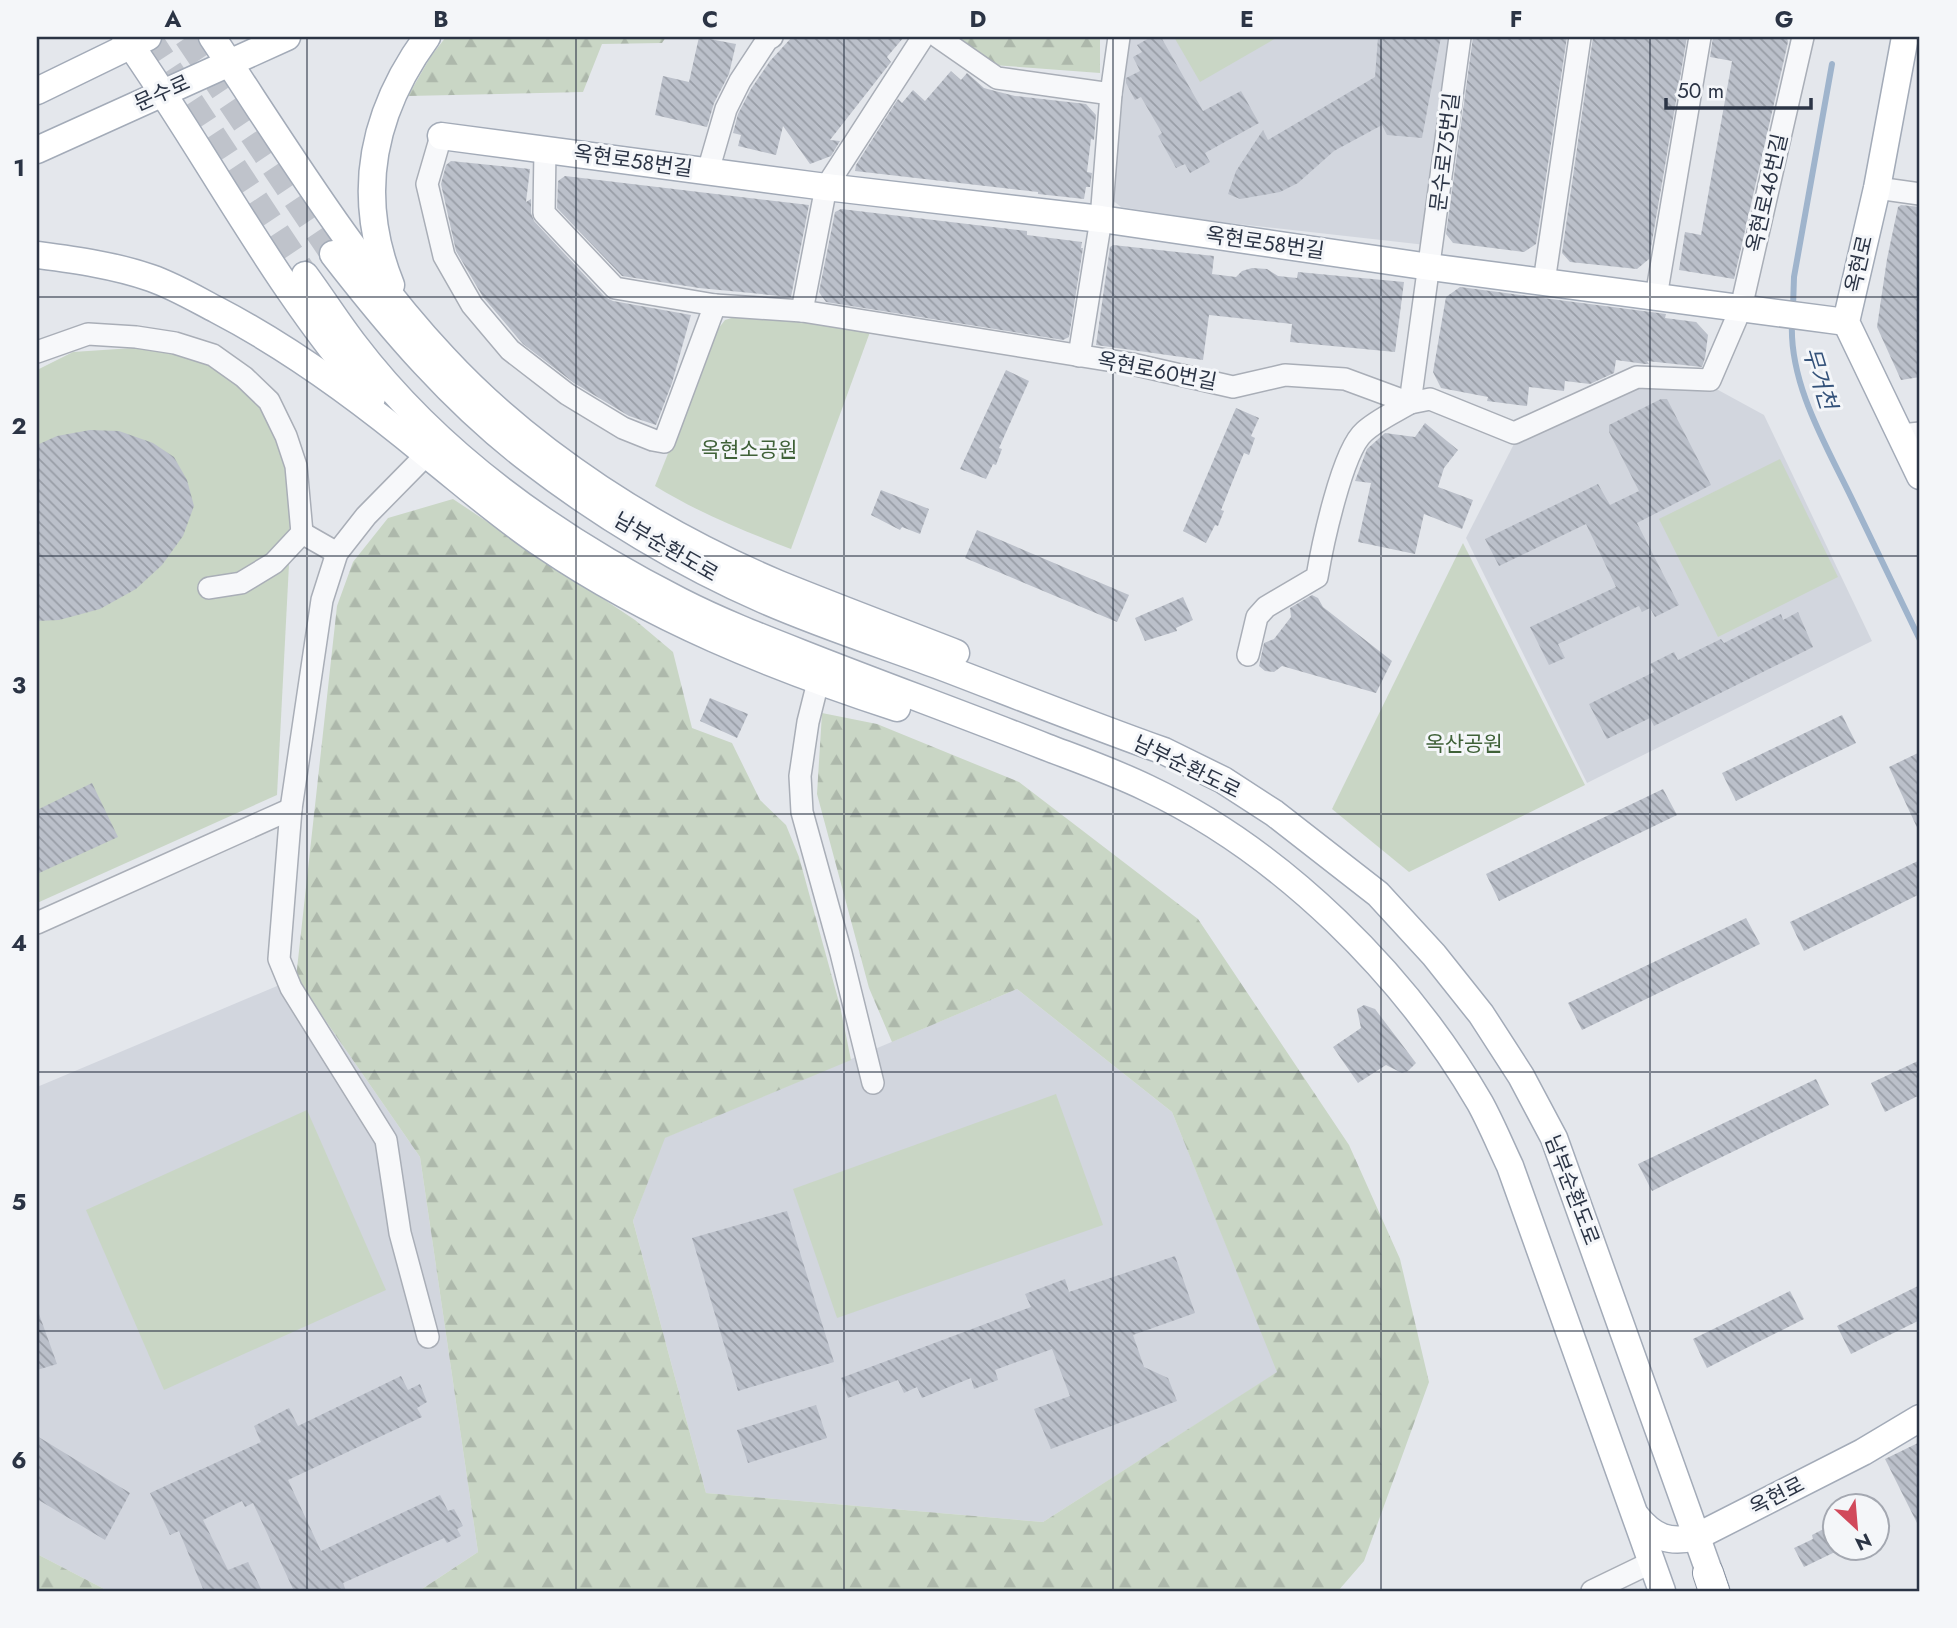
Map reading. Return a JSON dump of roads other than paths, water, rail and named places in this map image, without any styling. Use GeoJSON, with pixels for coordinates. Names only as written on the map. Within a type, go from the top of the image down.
{"type":"FeatureCollection","features":[{"type":"Feature","properties":{"kind":"main road"},"geometry":{"type":"LineString","coordinates":[[212,37],[366,266],[444,358],[487,401],[541,447],[646,515],[709,551],[778,583],[984,664],[1118,721],[1169,747],[1223,780]]}},
{"type":"Feature","properties":{"kind":"main road","name":"문수로"},"geometry":{"type":"LineString","coordinates":[[37,150],[287,37]]}},
{"type":"Feature","properties":{"kind":"main road"},"geometry":{"type":"LineString","coordinates":[[404,312],[380,255],[373,227],[372,171],[384,114],[410,61],[427,37]]}},
{"type":"Feature","properties":{"kind":"main road","name":"옥현로"},"geometry":{"type":"LineString","coordinates":[[1905,37],[1877,188],[1846,322],[1911,434],[1920,477]]}},
{"type":"Feature","properties":{"kind":"main road"},"geometry":{"type":"LineString","coordinates":[[37,91],[135,39],[163,93],[300,309],[339,360],[381,408],[427,454]]}},
{"type":"Feature","properties":{"kind":"main road","name":"옥현로58번길"},"geometry":{"type":"LineString","coordinates":[[441,136],[826,187],[1101,219],[1430,268],[1846,322]]}},
{"type":"Feature","properties":{"kind":"main road","name":"남부순환도로"},"geometry":{"type":"LineString","coordinates":[[333,254],[387,324],[472,412],[528,460],[634,531],[699,568],[764,600],[1164,751],[1223,780],[1274,813],[1378,894],[1434,955],[1481,1014],[1521,1076],[1554,1138],[1713,1585]]}},
{"type":"Feature","properties":{"kind":"main road"},"geometry":{"type":"LineString","coordinates":[[37,255],[107,266],[151,278],[243,324],[340,387],[427,454],[486,505],[601,583],[668,619],[743,653],[818,682],[1082,768],[1199,815]]}},
{"type":"Feature","properties":{"kind":"main road","name":"남부순환도로"},"geometry":{"type":"LineString","coordinates":[[305,275],[355,345],[397,395],[443,442],[502,491],[611,564],[682,603],[751,634],[1145,787],[1199,815],[1247,848],[1341,927],[1402,992],[1443,1045],[1481,1105],[1510,1166],[1662,1591]]}},
{"type":"Feature","properties":{"kind":"main road","name":"옥현로"},"geometry":{"type":"LineString","coordinates":[[1636,1515],[1646,1528],[1658,1537],[1672,1541],[1696,1537],[1863,1452],[1920,1418]]}},
{"type":"Feature","properties":{"kind":"street"},"geometry":{"type":"LineString","coordinates":[[708,171],[726,108],[740,81],[767,40],[772,37]]}},
{"type":"Feature","properties":{"kind":"street"},"geometry":{"type":"LineString","coordinates":[[802,311],[826,187],[923,37]]}},
{"type":"Feature","properties":{"kind":"street"},"geometry":{"type":"LineString","coordinates":[[938,37],[997,78],[1111,94]]}},
{"type":"Feature","properties":{"kind":"street"},"geometry":{"type":"LineString","coordinates":[[1079,356],[1101,219],[1111,94],[1119,37]]}},
{"type":"Feature","properties":{"kind":"street","name":"문수로75번길"},"geometry":{"type":"LineString","coordinates":[[1430,268],[1460,37]]}},
{"type":"Feature","properties":{"kind":"street"},"geometry":{"type":"LineString","coordinates":[[1544,282],[1580,37]]}},
{"type":"Feature","properties":{"kind":"street"},"geometry":{"type":"LineString","coordinates":[[1656,297],[1700,37]]}},
{"type":"Feature","properties":{"kind":"street","name":"옥현로46번길"},"geometry":{"type":"LineString","coordinates":[[1741,308],[1803,37]]}},
{"type":"Feature","properties":{"kind":"street"},"geometry":{"type":"LineString","coordinates":[[441,136],[427,184],[444,256],[472,305],[510,350],[567,394],[623,428],[664,442],[715,305]]}},
{"type":"Feature","properties":{"kind":"street","name":"옥현로60번길"},"geometry":{"type":"LineString","coordinates":[[545,150],[544,213],[615,288],[715,305],[802,311],[1132,364],[1233,387],[1286,375],[1345,379],[1410,403],[1430,399],[1514,433],[1637,377],[1710,380],[1741,308]]}},
{"type":"Feature","properties":{"kind":"street"},"geometry":{"type":"LineString","coordinates":[[1877,188],[1920,194]]}},
{"type":"Feature","properties":{"kind":"street"},"geometry":{"type":"LineString","coordinates":[[1248,655],[1257,617],[1266,607],[1317,577],[1327,528],[1349,454],[1362,433],[1410,403],[1430,268]]}},
{"type":"Feature","properties":{"kind":"street"},"geometry":{"type":"LineString","coordinates":[[37,352],[88,334],[175,343],[213,355],[244,377],[269,401],[286,436],[296,466],[302,533],[274,563],[241,583],[209,588]]}},
{"type":"Feature","properties":{"kind":"street"},"geometry":{"type":"LineString","coordinates":[[427,454],[366,516],[337,554],[322,600],[291,809],[279,959],[290,988],[387,1140],[400,1233],[428,1337]]}},
{"type":"Feature","properties":{"kind":"street"},"geometry":{"type":"LineString","coordinates":[[302,533],[337,554]]}},
{"type":"Feature","properties":{"kind":"street"},"geometry":{"type":"LineString","coordinates":[[818,682],[808,722],[800,776],[802,812],[845,965],[873,1083]]}},
{"type":"Feature","properties":{"kind":"street"},"geometry":{"type":"LineString","coordinates":[[37,923],[291,809]]}},
{"type":"Feature","properties":{"kind":"street"},"geometry":{"type":"LineString","coordinates":[[1592,1591],[1652,1562]]}},
{"type":"Feature","properties":{"kind":"waterway","name":"무거천"},"geometry":{"type":"LineString","coordinates":[[1793,307],[1794,277],[1832,64]]}},
{"type":"Feature","properties":{"kind":"waterway","name":"무거천"},"geometry":{"type":"LineString","coordinates":[[1792,322],[1796,368],[1811,414],[1920,640]]}},
{"type":"Feature","properties":{"kind":"tunnel"},"geometry":{"type":"LineString","coordinates":[[148,37],[305,275]]}},
{"type":"Feature","properties":{"kind":"tunnel"},"geometry":{"type":"LineString","coordinates":[[187,37],[333,254]]}},
{"type":"Feature","properties":{"kind":"park label","name":"옥현소공원"},"geometry":{"type":"Point","coordinates":[749,450]}},
{"type":"Feature","properties":{"kind":"park label","name":"옥산공원"},"geometry":{"type":"Point","coordinates":[1464,744]}}]}
